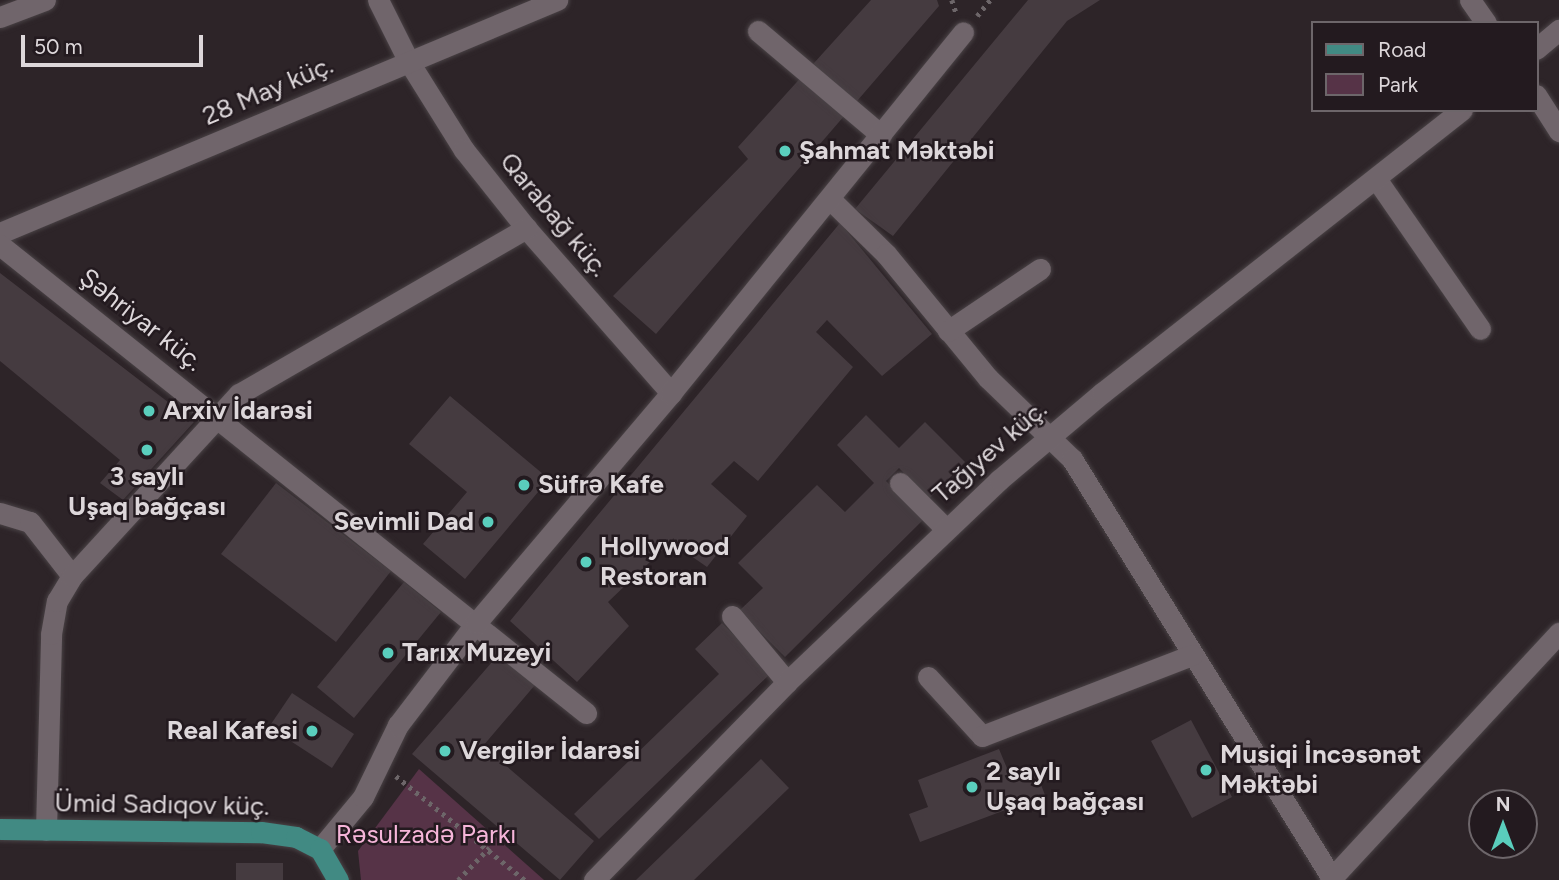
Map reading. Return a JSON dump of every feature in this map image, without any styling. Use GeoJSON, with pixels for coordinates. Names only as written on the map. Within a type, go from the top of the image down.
{"type":"FeatureCollection","features":[{"type":"Feature","properties":{"kind":"main road","name":"Ümid Sadıqov küç."},"geometry":{"type":"LineString","coordinates":[[0,829],[261,832],[296,837],[320,849]]}},
{"type":"Feature","properties":{"kind":"main road"},"geometry":{"type":"LineString","coordinates":[[320,849],[338,880]]}},
{"type":"Feature","properties":{"kind":"street"},"geometry":{"type":"LineString","coordinates":[[0,17],[45,0]]}},
{"type":"Feature","properties":{"kind":"street","name":"Qarabağ küç."},"geometry":{"type":"LineString","coordinates":[[378,0],[409,62],[464,150],[526,228],[671,393]]}},
{"type":"Feature","properties":{"kind":"street","name":"28 May küç."},"geometry":{"type":"LineString","coordinates":[[0,233],[557,0]]}},
{"type":"Feature","properties":{"kind":"street"},"geometry":{"type":"LineString","coordinates":[[1470,0],[1485,21]]}},
{"type":"Feature","properties":{"kind":"street"},"geometry":{"type":"LineString","coordinates":[[1538,47],[1559,30]]}},
{"type":"Feature","properties":{"kind":"street"},"geometry":{"type":"LineString","coordinates":[[758,31],[881,135]]}},
{"type":"Feature","properties":{"kind":"street"},"geometry":{"type":"LineString","coordinates":[[320,849],[349,818],[398,725],[476,623],[830,200],[962,32]]}},
{"type":"Feature","properties":{"kind":"street"},"geometry":{"type":"LineString","coordinates":[[1538,98],[1559,131]]}},
{"type":"Feature","properties":{"kind":"street","name":"Tağıyev küç."},"geometry":{"type":"LineString","coordinates":[[594,880],[787,681],[946,528],[1049,436],[1377,180],[1460,112]]}},
{"type":"Feature","properties":{"kind":"street"},"geometry":{"type":"LineString","coordinates":[[1377,180],[1480,329]]}},
{"type":"Feature","properties":{"kind":"street"},"geometry":{"type":"LineString","coordinates":[[830,200],[873,240],[988,378],[1049,436],[1093,488],[1192,655],[1331,879],[1559,633]]}},
{"type":"Feature","properties":{"kind":"street"},"geometry":{"type":"LineString","coordinates":[[46,830],[51,634],[57,601],[72,576],[216,415],[273,371],[526,228]]}},
{"type":"Feature","properties":{"kind":"street","name":"Şəhriyar küç."},"geometry":{"type":"LineString","coordinates":[[0,245],[586,713]]}},
{"type":"Feature","properties":{"kind":"street"},"geometry":{"type":"LineString","coordinates":[[948,331],[1040,269]]}},
{"type":"Feature","properties":{"kind":"street"},"geometry":{"type":"LineString","coordinates":[[901,483],[946,528]]}},
{"type":"Feature","properties":{"kind":"street"},"geometry":{"type":"LineString","coordinates":[[0,513],[30,522],[72,576]]}},
{"type":"Feature","properties":{"kind":"street"},"geometry":{"type":"LineString","coordinates":[[732,616],[787,681]]}},
{"type":"Feature","properties":{"kind":"street"},"geometry":{"type":"LineString","coordinates":[[928,677],[982,736],[1192,655]]}},
{"type":"Feature","properties":{"kind":"path"},"geometry":{"type":"LineString","coordinates":[[377,765],[420,791],[525,880]]}},
{"type":"Feature","properties":{"kind":"path"},"geometry":{"type":"LineString","coordinates":[[458,880],[489,848]]}},
{"type":"Feature","properties":{"kind":"green space","name":"Rəsulzadə Parkı"},"geometry":{"type":"Polygon","coordinates":[[[419,769],[544,880],[361,880],[358,851],[419,769]]]}},
{"type":"Feature","properties":{"kind":"building"},"geometry":{"type":"Polygon","coordinates":[[[871,0],[937,0],[939,6],[656,334],[613,296],[748,159],[738,147],[871,0]]]}},
{"type":"Feature","properties":{"kind":"building"},"geometry":{"type":"Polygon","coordinates":[[[1028,0],[1100,0],[1067,21],[893,236],[855,209],[1028,0]]]}},
{"type":"Feature","properties":{"kind":"building"},"geometry":{"type":"Polygon","coordinates":[[[840,223],[932,334],[882,376],[827,320],[816,332],[853,367],[758,481],[734,461],[711,484],[747,516],[707,567],[671,542],[608,602],[629,626],[577,682],[510,621],[840,223]]]}},
{"type":"Feature","properties":{"kind":"building"},"geometry":{"type":"Polygon","coordinates":[[[0,273],[194,422],[123,500],[100,483],[120,460],[0,361],[0,273]]]}},
{"type":"Feature","properties":{"kind":"building"},"geometry":{"type":"Polygon","coordinates":[[[450,396],[549,479],[465,579],[423,544],[467,492],[409,444],[450,396]]]}},
{"type":"Feature","properties":{"kind":"building"},"geometry":{"type":"Polygon","coordinates":[[[866,415],[899,448],[925,422],[965,462],[929,499],[899,468],[886,481],[924,519],[785,657],[739,611],[763,588],[738,563],[817,485],[845,512],[874,483],[837,445],[866,415]]]}},
{"type":"Feature","properties":{"kind":"building"},"geometry":{"type":"Polygon","coordinates":[[[276,483],[391,571],[336,642],[221,554],[276,483]]]}},
{"type":"Feature","properties":{"kind":"building"},"geometry":{"type":"Polygon","coordinates":[[[404,582],[441,612],[354,718],[317,687],[404,582]]]}},
{"type":"Feature","properties":{"kind":"building"},"geometry":{"type":"Polygon","coordinates":[[[722,623],[771,673],[599,839],[574,814],[719,674],[695,649],[722,623]]]}},
{"type":"Feature","properties":{"kind":"building"},"geometry":{"type":"Polygon","coordinates":[[[499,654],[535,685],[483,746],[594,841],[560,880],[412,754],[499,654]]]}},
{"type":"Feature","properties":{"kind":"building","name":"Real Kafesi"},"geometry":{"type":"Polygon","coordinates":[[[292,693],[354,734],[332,768],[269,727],[292,693]]]}},
{"type":"Feature","properties":{"kind":"building"},"geometry":{"type":"Polygon","coordinates":[[[1191,720],[1232,797],[1192,818],[1151,741],[1191,720]]]}},
{"type":"Feature","properties":{"kind":"building"},"geometry":{"type":"Polygon","coordinates":[[[999,749],[1009,773],[1033,764],[1045,795],[920,842],[909,814],[928,807],[918,780],[999,749]]]}},
{"type":"Feature","properties":{"kind":"building"},"geometry":{"type":"Polygon","coordinates":[[[761,759],[789,788],[694,880],[636,880],[761,759]]]}},
{"type":"Feature","properties":{"kind":"building"},"geometry":{"type":"Polygon","coordinates":[[[236,863],[283,863],[283,880],[236,880],[236,863]]]}},
{"type":"Feature","properties":{"kind":"place","name":"Şahmat Məktəbi"},"geometry":{"type":"Point","coordinates":[785,151]}},
{"type":"Feature","properties":{"kind":"place","name":"Arxiv İdarəsi"},"geometry":{"type":"Point","coordinates":[149,411]}},
{"type":"Feature","properties":{"kind":"place","name":"3 saylı Uşaq bağçası"},"geometry":{"type":"Point","coordinates":[147,450]}},
{"type":"Feature","properties":{"kind":"place","name":"Süfrə Kafe"},"geometry":{"type":"Point","coordinates":[524,485]}},
{"type":"Feature","properties":{"kind":"place","name":"Sevimli Dad"},"geometry":{"type":"Point","coordinates":[488,522]}},
{"type":"Feature","properties":{"kind":"place","name":"Hollywood Restoran"},"geometry":{"type":"Point","coordinates":[586,562]}},
{"type":"Feature","properties":{"kind":"place","name":"Tarıx Muzeyi"},"geometry":{"type":"Point","coordinates":[388,653]}},
{"type":"Feature","properties":{"kind":"place","name":"Real Kafesi"},"geometry":{"type":"Point","coordinates":[312,731]}},
{"type":"Feature","properties":{"kind":"place","name":"Vergilər İdarəsi"},"geometry":{"type":"Point","coordinates":[445,751]}},
{"type":"Feature","properties":{"kind":"place","name":"Musiqi İncəsənət Məktəbi"},"geometry":{"type":"Point","coordinates":[1206,770]}},
{"type":"Feature","properties":{"kind":"place","name":"2 saylı Uşaq bağçası"},"geometry":{"type":"Point","coordinates":[972,787]}}]}
